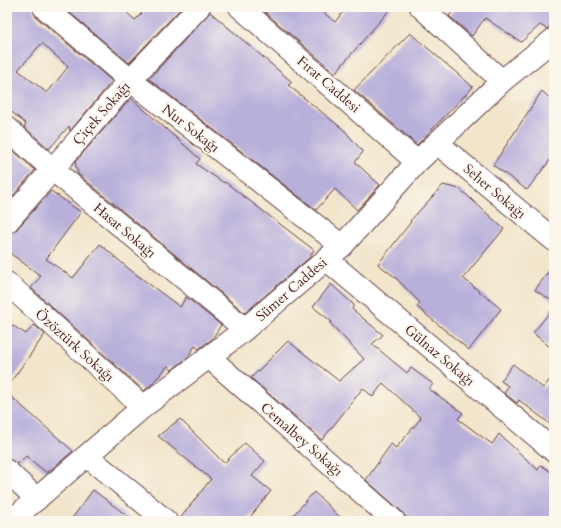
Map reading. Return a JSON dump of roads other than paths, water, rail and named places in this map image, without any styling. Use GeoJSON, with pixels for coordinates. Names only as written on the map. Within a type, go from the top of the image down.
{"type":"FeatureCollection","features":[{"type":"Feature","properties":{"kind":"street","name":"Nur Sokağı"},"geometry":{"type":"LineString","coordinates":[[44,7],[334,252]]}},
{"type":"Feature","properties":{"kind":"street","name":"Çiçek Sokağı"},"geometry":{"type":"LineString","coordinates":[[7,222],[130,80],[199,7]]}},
{"type":"Feature","properties":{"kind":"street","name":"Fırat Caddesi"},"geometry":{"type":"LineString","coordinates":[[240,7],[418,162]]}},
{"type":"Feature","properties":{"kind":"street"},"geometry":{"type":"LineString","coordinates":[[421,7],[502,81]]}},
{"type":"Feature","properties":{"kind":"street","name":"Sümer Caddesi"},"geometry":{"type":"LineString","coordinates":[[11,521],[143,407],[245,329],[334,252],[437,143],[502,81],[553,41]]}},
{"type":"Feature","properties":{"kind":"street","name":"Hasat Sokağı"},"geometry":{"type":"LineString","coordinates":[[7,128],[52,169],[245,329]]}},
{"type":"Feature","properties":{"kind":"street","name":"Seher Sokağı"},"geometry":{"type":"LineString","coordinates":[[437,143],[554,240]]}},
{"type":"Feature","properties":{"kind":"street","name":"Gülnaz Sokağı"},"geometry":{"type":"LineString","coordinates":[[334,252],[554,451]]}},
{"type":"Feature","properties":{"kind":"street","name":"Özöztürk Sokağı"},"geometry":{"type":"LineString","coordinates":[[7,283],[143,407]]}},
{"type":"Feature","properties":{"kind":"street","name":"Cemalbey Sokağı"},"geometry":{"type":"LineString","coordinates":[[209,357],[394,521]]}},
{"type":"Feature","properties":{"kind":"street"},"geometry":{"type":"LineString","coordinates":[[87,456],[166,521]]}},
{"type":"Feature","properties":{"kind":"street"},"geometry":{"type":"LineString","coordinates":[[7,471],[37,498]]}}]}
